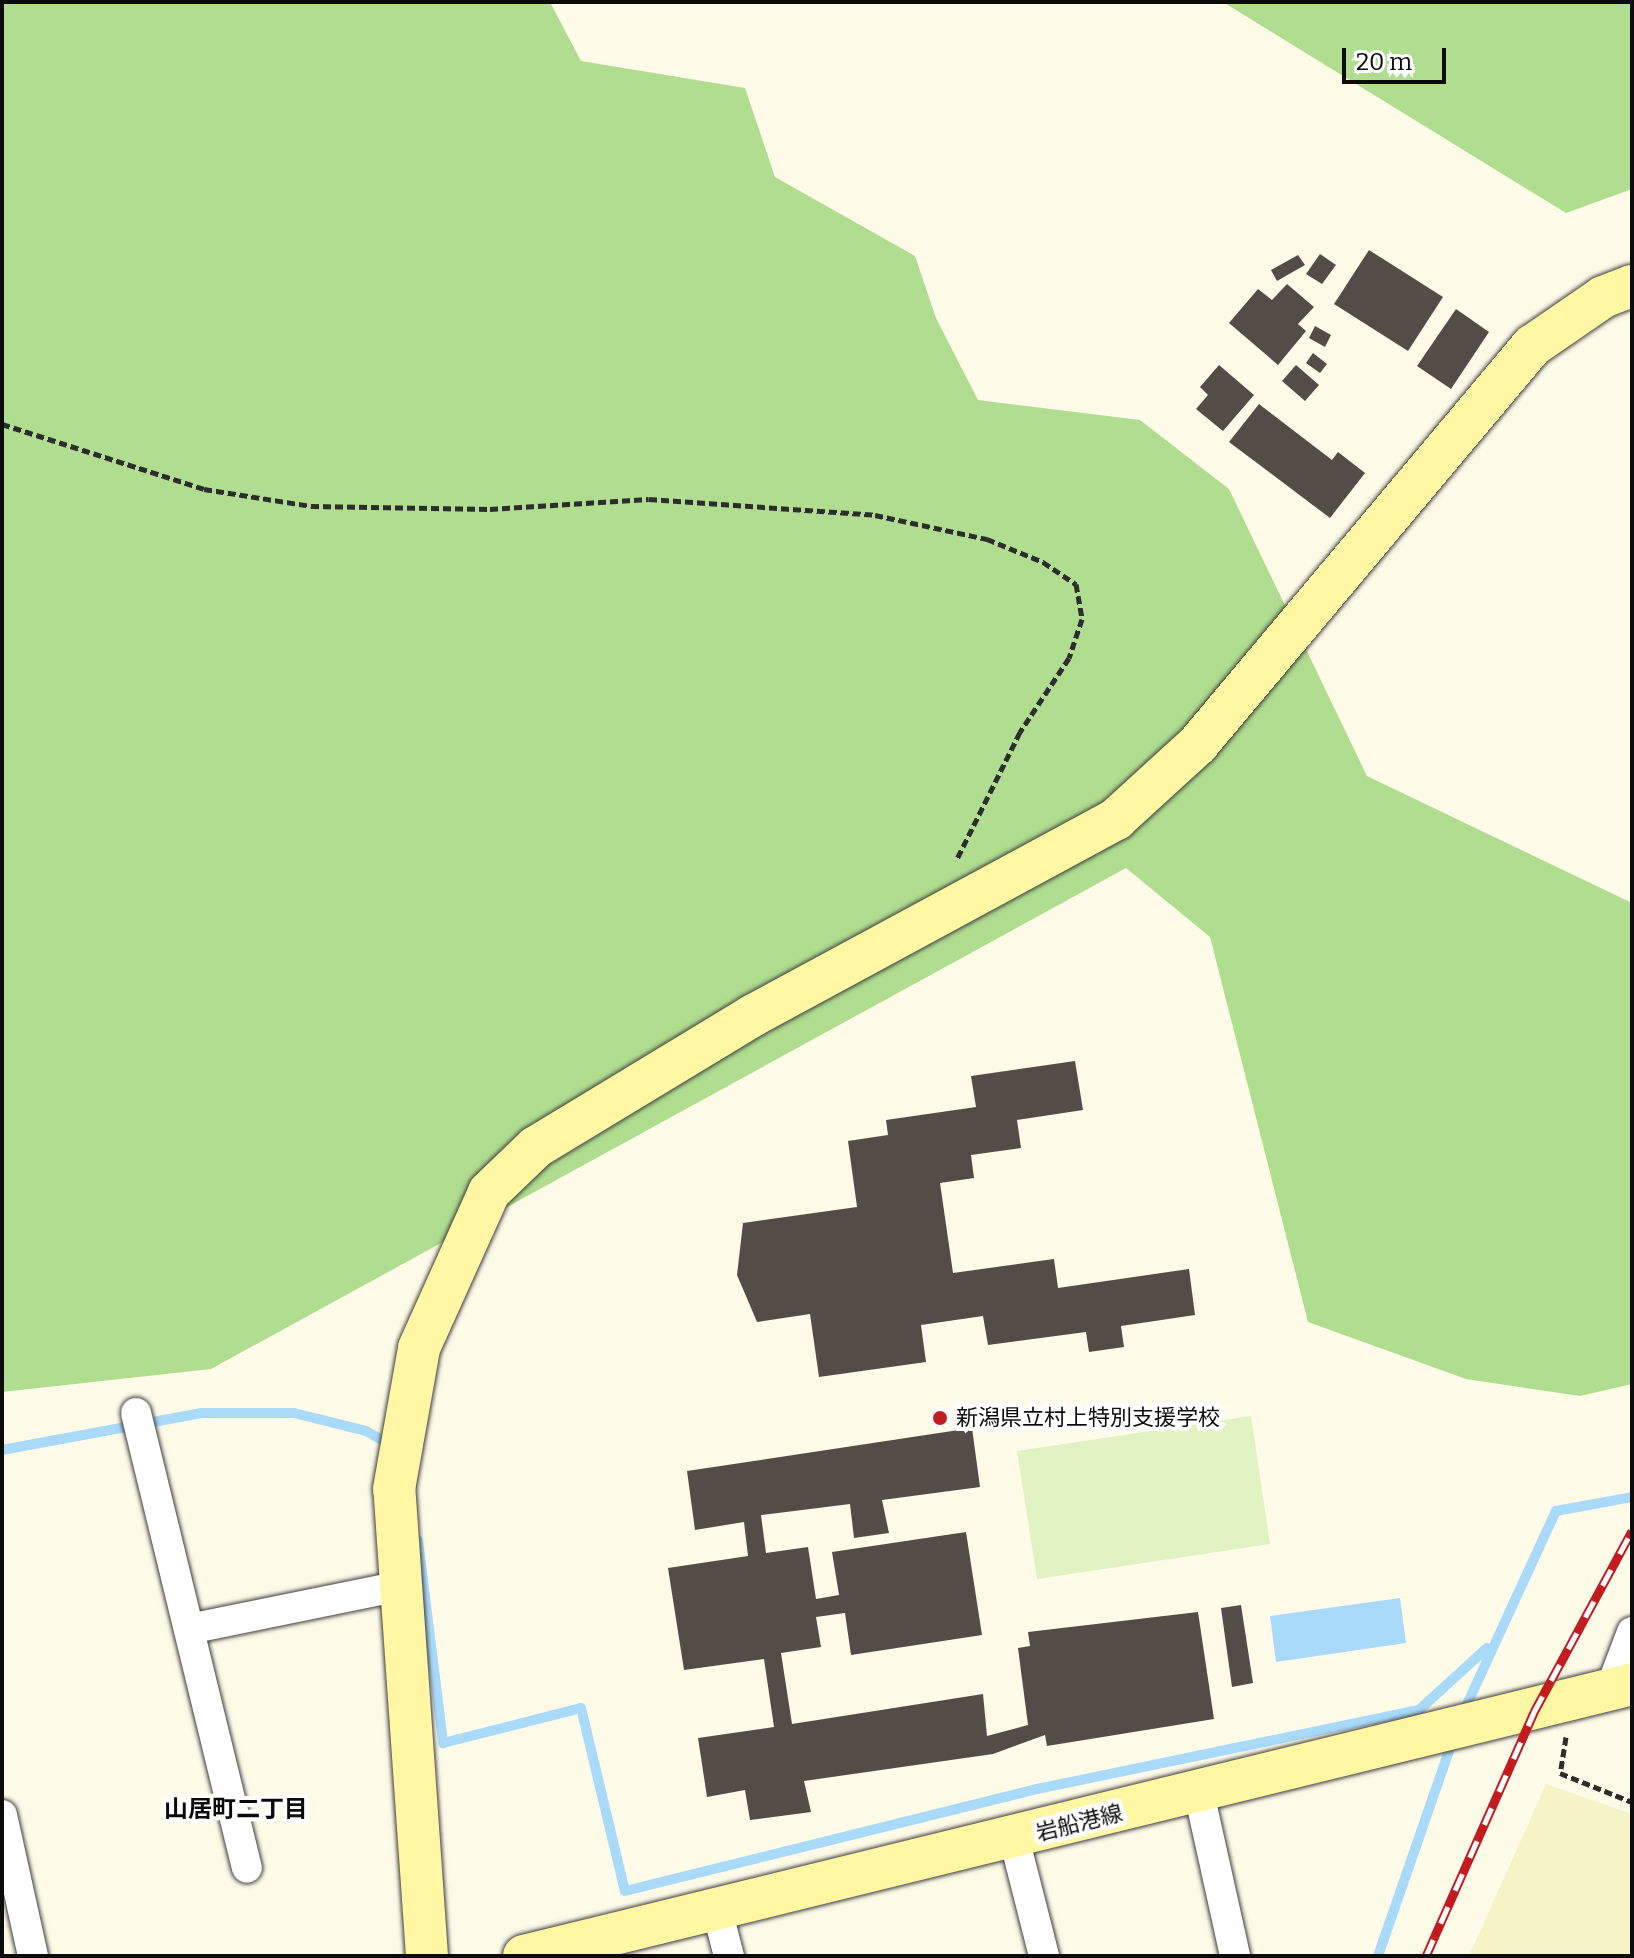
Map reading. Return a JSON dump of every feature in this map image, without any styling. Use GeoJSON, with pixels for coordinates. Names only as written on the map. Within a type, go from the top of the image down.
{"type":"FeatureCollection","features":[{"type":"Feature","properties":{"kind":"street"},"geometry":{"type":"LineString","coordinates":[[427,1956],[394,1489],[419,1348],[489,1192],[536,1147],[752,1016],[1116,819],[1198,744],[1532,346],[1603,297],[1632,286]]}},
{"type":"Feature","properties":{"kind":"street"},"geometry":{"type":"LineString","coordinates":[[136,1413],[247,1868]]}},
{"type":"Feature","properties":{"kind":"street"},"geometry":{"type":"LineString","coordinates":[[189,1629],[400,1586]]}},
{"type":"Feature","properties":{"kind":"street"},"geometry":{"type":"LineString","coordinates":[[1607,1691],[1632,1632]]}},
{"type":"Feature","properties":{"kind":"street","name":"岩船港線"},"geometry":{"type":"LineString","coordinates":[[524,1956],[604,1947],[717,1910],[1607,1691]]}},
{"type":"Feature","properties":{"kind":"street"},"geometry":{"type":"LineString","coordinates":[[1199,1793],[1235,1956]]}},
{"type":"Feature","properties":{"kind":"street"},"geometry":{"type":"LineString","coordinates":[[2,1815],[33,1956]]}},
{"type":"Feature","properties":{"kind":"street"},"geometry":{"type":"LineString","coordinates":[[1014,1838],[1044,1956]]}},
{"type":"Feature","properties":{"kind":"street"},"geometry":{"type":"LineString","coordinates":[[717,1910],[729,1956]]}},
{"type":"Feature","properties":{"kind":"path"},"geometry":{"type":"LineString","coordinates":[[2,424],[204,489],[311,506],[490,509],[649,499],[875,515],[987,539],[1043,562],[1076,584],[1082,619],[1069,658],[1020,732],[949,873]]}},
{"type":"Feature","properties":{"kind":"path"},"geometry":{"type":"LineString","coordinates":[[1607,1691],[1560,1773],[1632,1802]]}},
{"type":"Feature","properties":{"kind":"shaded area"},"geometry":{"type":"Polygon","coordinates":[[[1546,1784],[1632,1814],[1632,1956],[1469,1956],[1546,1784]]]}},
{"type":"Feature","properties":{"kind":"green space"},"geometry":{"type":"Polygon","coordinates":[[[2,2],[550,2],[581,61],[745,88],[775,177],[915,256],[936,318],[978,400],[1140,420],[1229,489],[1367,776],[1632,903],[1632,1384],[1580,1396],[1466,1379],[1308,1322],[1210,937],[1126,868],[211,1369],[2,1392],[2,2]]]}},
{"type":"Feature","properties":{"kind":"green space"},"geometry":{"type":"Polygon","coordinates":[[[1223,2],[1632,2],[1632,189],[1566,213],[1223,2]]]}},
{"type":"Feature","properties":{"kind":"green space"},"geometry":{"type":"Polygon","coordinates":[[[1251,1416],[1270,1544],[1037,1579],[1017,1451],[1251,1416]]]}},
{"type":"Feature","properties":{"kind":"water"},"geometry":{"type":"Polygon","coordinates":[[[1400,1598],[1406,1643],[1276,1662],[1270,1616],[1400,1598]]]}},
{"type":"Feature","properties":{"kind":"building"},"geometry":{"type":"Polygon","coordinates":[[[1369,250],[1443,297],[1408,351],[1334,304],[1369,250]]]}},
{"type":"Feature","properties":{"kind":"building"},"geometry":{"type":"Polygon","coordinates":[[[1320,254],[1336,265],[1322,284],[1306,274],[1320,254]]]}},
{"type":"Feature","properties":{"kind":"building"},"geometry":{"type":"Polygon","coordinates":[[[1298,255],[1305,265],[1277,281],[1271,270],[1298,255]]]}},
{"type":"Feature","properties":{"kind":"building"},"geometry":{"type":"Polygon","coordinates":[[[1287,284],[1314,307],[1298,324],[1306,331],[1278,365],[1229,323],[1258,289],[1272,300],[1287,284]]]}},
{"type":"Feature","properties":{"kind":"building"},"geometry":{"type":"Polygon","coordinates":[[[1456,309],[1489,332],[1451,389],[1417,366],[1456,309]]]}},
{"type":"Feature","properties":{"kind":"building"},"geometry":{"type":"Polygon","coordinates":[[[1315,326],[1331,335],[1325,347],[1309,338],[1315,326]]]}},
{"type":"Feature","properties":{"kind":"building"},"geometry":{"type":"Polygon","coordinates":[[[1313,353],[1327,364],[1320,373],[1306,363],[1313,353]]]}},
{"type":"Feature","properties":{"kind":"building"},"geometry":{"type":"Polygon","coordinates":[[[1219,365],[1254,395],[1223,431],[1196,409],[1208,395],[1200,387],[1219,365]]]}},
{"type":"Feature","properties":{"kind":"building"},"geometry":{"type":"Polygon","coordinates":[[[1296,365],[1319,385],[1305,401],[1282,381],[1296,365]]]}},
{"type":"Feature","properties":{"kind":"building"},"geometry":{"type":"Polygon","coordinates":[[[1259,404],[1332,460],[1338,452],[1365,473],[1330,518],[1229,442],[1259,404]]]}},
{"type":"Feature","properties":{"kind":"building"},"geometry":{"type":"Polygon","coordinates":[[[1075,1061],[1083,1110],[1017,1120],[1021,1148],[971,1155],[974,1178],[940,1183],[953,1273],[1054,1259],[1058,1288],[1189,1269],[1195,1315],[1121,1326],[1124,1347],[1089,1352],[1086,1332],[988,1345],[983,1316],[921,1325],[926,1362],[819,1377],[810,1314],[757,1322],[737,1275],[743,1223],[857,1207],[848,1141],[888,1135],[886,1120],[976,1107],[971,1076],[1075,1061]]]}},
{"type":"Feature","properties":{"kind":"building"},"geometry":{"type":"Polygon","coordinates":[[[972,1428],[980,1487],[882,1500],[889,1533],[854,1538],[850,1504],[761,1515],[766,1553],[808,1547],[816,1599],[839,1595],[832,1552],[966,1532],[982,1635],[851,1655],[845,1613],[816,1617],[821,1647],[781,1653],[792,1724],[983,1694],[987,1736],[1028,1725],[1018,1648],[1030,1646],[1028,1632],[1198,1612],[1214,1719],[1047,1746],[1045,1735],[993,1754],[804,1781],[811,1812],[750,1820],[745,1790],[707,1797],[698,1738],[774,1727],[764,1659],[684,1670],[668,1568],[748,1556],[744,1522],[695,1530],[687,1471],[972,1428]]]}},
{"type":"Feature","properties":{"kind":"building"},"geometry":{"type":"Polygon","coordinates":[[[1241,1605],[1253,1683],[1232,1687],[1221,1608],[1241,1605]]]}},
{"type":"Feature","properties":{"kind":"waterway"},"geometry":{"type":"LineString","coordinates":[[2,1450],[202,1413],[294,1413],[366,1431],[393,1446]]}},
{"type":"Feature","properties":{"kind":"waterway"},"geometry":{"type":"LineString","coordinates":[[1463,1713],[1556,1511],[1632,1497]]}},
{"type":"Feature","properties":{"kind":"waterway"},"geometry":{"type":"LineString","coordinates":[[418,1541],[443,1743],[581,1708],[625,1891],[1037,1789],[1419,1710],[1487,1648]]}},
{"type":"Feature","properties":{"kind":"waterway"},"geometry":{"type":"LineString","coordinates":[[1378,1956],[1453,1739]]}},
{"type":"Feature","properties":{"kind":"railway"},"geometry":{"type":"LineString","coordinates":[[1426,1956],[1534,1712],[1632,1531]]}},
{"type":"Feature","properties":{"kind":"place","name":"新潟県立村上特別支援学校"},"geometry":{"type":"Point","coordinates":[940,1418]}},
{"type":"Feature","properties":{"kind":"district","name":"山居町二丁目"},"geometry":{"type":"Point","coordinates":[236,1810]}}]}
